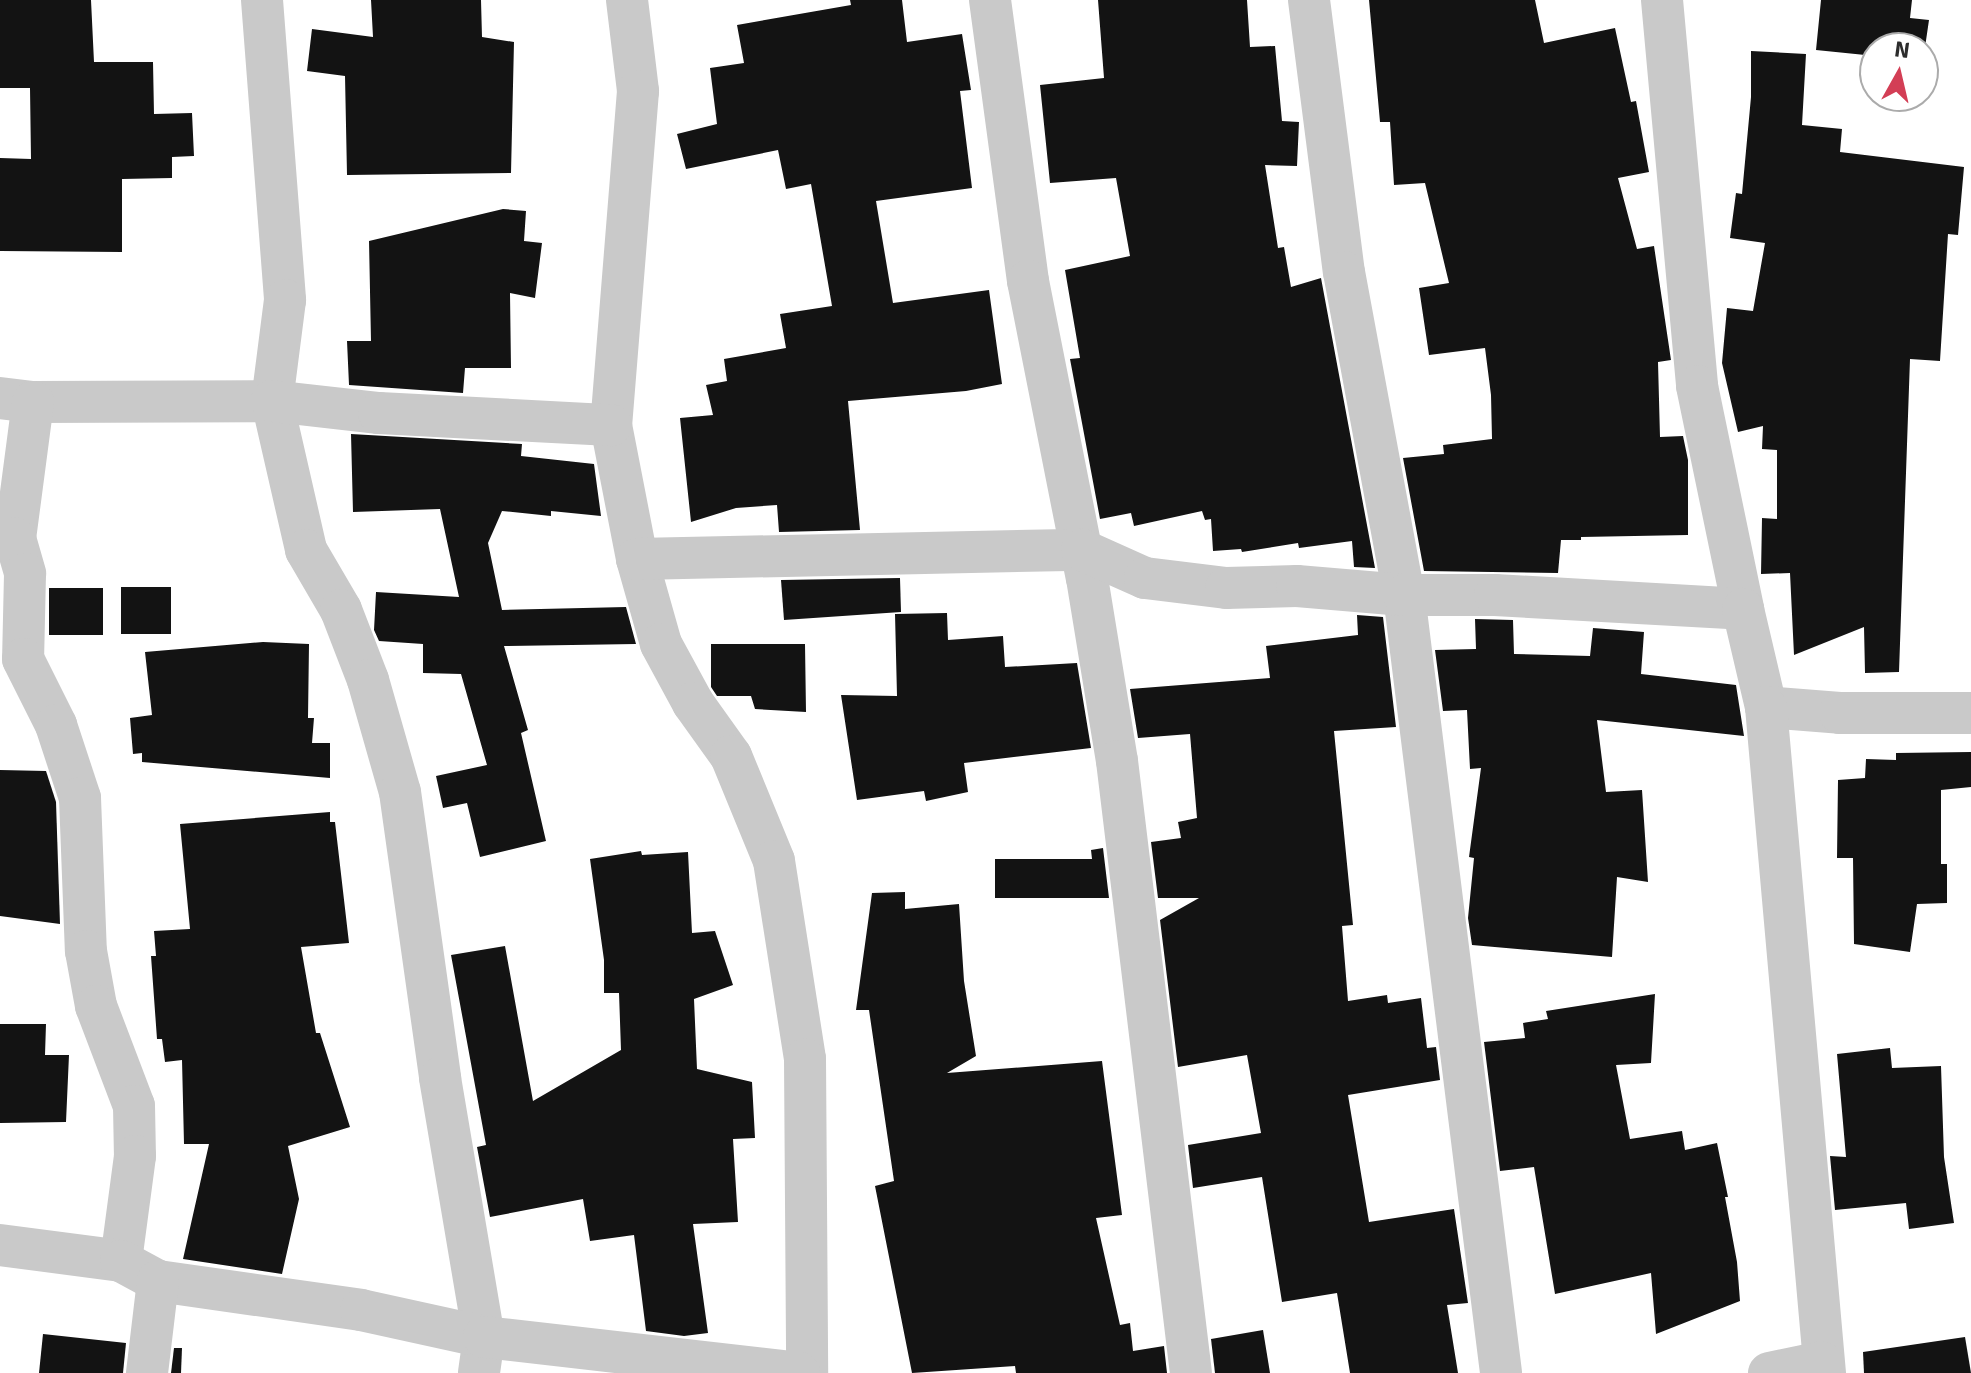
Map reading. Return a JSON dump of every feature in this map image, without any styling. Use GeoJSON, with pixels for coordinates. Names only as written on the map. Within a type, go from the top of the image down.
{"type":"FeatureCollection","features":[{"type":"Feature","properties":{"kind":"street"},"geometry":{"type":"LineString","coordinates":[[262,0],[285,300],[272,401],[306,550],[341,610],[352,638],[368,680],[400,792],[481,1355]]}},
{"type":"Feature","properties":{"kind":"street"},"geometry":{"type":"LineString","coordinates":[[627,0],[638,91],[611,425],[637,559],[661,644],[693,703],[731,756],[774,861],[805,1059],[807,1373]]}},
{"type":"Feature","properties":{"kind":"street"},"geometry":{"type":"LineString","coordinates":[[990,0],[1028,281],[1082,550],[1117,761],[1191,1373]]}},
{"type":"Feature","properties":{"kind":"street"},"geometry":{"type":"LineString","coordinates":[[1309,0],[1344,272],[1404,595],[1501,1373]]}},
{"type":"Feature","properties":{"kind":"street"},"geometry":{"type":"LineString","coordinates":[[1663,1],[1697,386],[1766,707],[1824,1367],[1769,1373]]}},
{"type":"Feature","properties":{"kind":"street"},"geometry":{"type":"LineString","coordinates":[[121,1261],[135,1156],[134,1106],[96,1006],[86,951],[80,798],[56,725],[23,659],[25,574],[15,538],[16,400],[272,401],[379,413],[611,425]]}},
{"type":"Feature","properties":{"kind":"street"},"geometry":{"type":"LineString","coordinates":[[637,559],[1082,550],[1145,578],[1226,588],[1297,586],[1404,595],[1495,595],[1743,609]]}},
{"type":"Feature","properties":{"kind":"street"},"geometry":{"type":"LineString","coordinates":[[1766,707],[1840,713],[1971,713]]}},
{"type":"Feature","properties":{"kind":"street"},"geometry":{"type":"LineString","coordinates":[[0,1245],[121,1261],[158,1281],[361,1310],[481,1355],[799,1373]]}},
{"type":"Feature","properties":{"kind":"street"},"geometry":{"type":"LineString","coordinates":[[147,1373],[158,1281]]}},
{"type":"Feature","properties":{"kind":"building"},"geometry":{"type":"Polygon","coordinates":[[[0,0],[91,0],[94,62],[153,62],[154,114],[192,113],[194,156],[172,157],[172,178],[122,179],[122,252],[0,251],[0,158],[31,159],[30,88],[0,88],[0,0]]]}},
{"type":"Feature","properties":{"kind":"building"},"geometry":{"type":"Polygon","coordinates":[[[371,0],[481,0],[482,37],[514,42],[511,173],[347,175],[345,76],[307,71],[312,29],[373,37],[371,0]]]}},
{"type":"Feature","properties":{"kind":"building"},"geometry":{"type":"Polygon","coordinates":[[[850,0],[902,0],[907,42],[962,34],[971,90],[960,91],[972,188],[876,201],[893,303],[989,290],[1002,384],[966,391],[848,401],[860,530],[779,532],[777,505],[736,508],[691,522],[680,418],[713,415],[706,385],[727,381],[724,359],[786,348],[780,314],[832,306],[811,184],[786,189],[778,150],[686,169],[677,134],[717,124],[710,68],[744,63],[737,25],[851,5],[850,0]]]}},
{"type":"Feature","properties":{"kind":"building"},"geometry":{"type":"Polygon","coordinates":[[[1098,0],[1247,0],[1250,47],[1275,46],[1282,121],[1299,122],[1297,166],[1265,165],[1278,248],[1284,247],[1291,287],[1321,278],[1375,568],[1354,567],[1352,541],[1299,548],[1298,543],[1242,552],[1241,549],[1213,551],[1211,519],[1205,520],[1202,511],[1134,526],[1131,513],[1100,519],[1070,359],[1080,358],[1065,270],[1130,256],[1116,178],[1050,183],[1040,85],[1104,78],[1098,0]]]}},
{"type":"Feature","properties":{"kind":"building"},"geometry":{"type":"Polygon","coordinates":[[[1369,0],[1535,0],[1544,43],[1615,28],[1631,102],[1636,101],[1649,172],[1618,178],[1637,249],[1654,246],[1671,360],[1658,362],[1660,437],[1683,436],[1688,460],[1688,535],[1561,540],[1558,573],[1424,571],[1403,458],[1444,454],[1443,445],[1492,439],[1491,395],[1485,348],[1429,355],[1419,288],[1449,283],[1425,183],[1394,185],[1390,122],[1380,122],[1369,0]]]}},
{"type":"Feature","properties":{"kind":"building"},"geometry":{"type":"Polygon","coordinates":[[[1821,0],[1912,0],[1910,18],[1929,20],[1927,32],[1859,32],[1859,54],[1816,50],[1821,0]]]}},
{"type":"Feature","properties":{"kind":"building"},"geometry":{"type":"Polygon","coordinates":[[[1751,51],[1806,54],[1802,125],[1842,129],[1840,152],[1964,167],[1958,235],[1948,234],[1940,361],[1910,359],[1899,672],[1865,673],[1864,627],[1794,655],[1790,573],[1761,574],[1762,518],[1777,519],[1777,450],[1762,449],[1763,426],[1738,432],[1722,363],[1727,308],[1753,311],[1765,243],[1730,238],[1736,193],[1742,194],[1751,97],[1751,51]]]}},
{"type":"Feature","properties":{"kind":"building"},"geometry":{"type":"Polygon","coordinates":[[[503,209],[526,211],[524,241],[542,243],[535,298],[510,293],[511,368],[465,368],[463,393],[349,385],[347,341],[371,341],[369,241],[503,209]]]}},
{"type":"Feature","properties":{"kind":"building"},"geometry":{"type":"Polygon","coordinates":[[[351,434],[522,444],[521,456],[594,464],[601,516],[551,511],[551,516],[502,511],[488,543],[502,610],[626,607],[636,644],[504,646],[528,730],[521,733],[546,841],[480,857],[467,803],[443,808],[436,776],[487,765],[461,674],[423,673],[423,644],[379,641],[374,630],[376,592],[459,597],[440,509],[353,512],[351,434]]]}},
{"type":"Feature","properties":{"kind":"building"},"geometry":{"type":"Polygon","coordinates":[[[900,578],[901,612],[784,620],[781,580],[900,578]]]}},
{"type":"Feature","properties":{"kind":"building"},"geometry":{"type":"Polygon","coordinates":[[[121,587],[171,587],[171,634],[121,634],[121,587]]]}},
{"type":"Feature","properties":{"kind":"building"},"geometry":{"type":"Polygon","coordinates":[[[49,588],[103,588],[103,635],[49,635],[49,588]]]}},
{"type":"Feature","properties":{"kind":"building"},"geometry":{"type":"Polygon","coordinates":[[[947,613],[948,640],[1003,636],[1005,667],[1077,663],[1091,748],[964,763],[968,792],[926,801],[924,791],[857,800],[841,695],[897,696],[895,614],[947,613]]]}},
{"type":"Feature","properties":{"kind":"building"},"geometry":{"type":"Polygon","coordinates":[[[1357,615],[1383,617],[1396,727],[1334,731],[1353,925],[1342,926],[1348,1001],[1387,995],[1388,1003],[1421,998],[1427,1048],[1436,1047],[1440,1080],[1348,1095],[1369,1222],[1454,1209],[1468,1303],[1447,1305],[1458,1373],[1350,1373],[1337,1293],[1282,1302],[1262,1177],[1193,1188],[1188,1145],[1261,1133],[1247,1055],[1178,1067],[1160,920],[1199,898],[1158,898],[1151,842],[1181,838],[1178,822],[1197,818],[1190,734],[1138,738],[1130,689],[1270,678],[1266,646],[1358,635],[1357,615]]]}},
{"type":"Feature","properties":{"kind":"building"},"geometry":{"type":"Polygon","coordinates":[[[1475,619],[1513,620],[1514,654],[1590,656],[1593,628],[1644,632],[1641,674],[1736,685],[1744,736],[1597,720],[1606,792],[1642,790],[1648,882],[1617,877],[1612,957],[1472,945],[1468,918],[1474,858],[1469,857],[1481,768],[1470,769],[1467,710],[1443,711],[1435,650],[1476,649],[1475,619]]]}},
{"type":"Feature","properties":{"kind":"building"},"geometry":{"type":"Polygon","coordinates":[[[263,642],[309,644],[308,718],[314,718],[312,743],[330,743],[330,778],[142,762],[142,753],[133,754],[130,718],[152,715],[145,652],[263,642]]]}},
{"type":"Feature","properties":{"kind":"building"},"geometry":{"type":"Polygon","coordinates":[[[711,644],[805,644],[806,712],[755,709],[751,696],[717,696],[711,687],[711,644]]]}},
{"type":"Feature","properties":{"kind":"building"},"geometry":{"type":"Polygon","coordinates":[[[1971,752],[1971,787],[1941,790],[1941,864],[1947,864],[1947,903],[1917,904],[1910,952],[1854,944],[1853,858],[1837,858],[1838,780],[1865,778],[1866,759],[1896,760],[1896,753],[1971,752]]]}},
{"type":"Feature","properties":{"kind":"building"},"geometry":{"type":"Polygon","coordinates":[[[0,770],[46,771],[56,802],[60,924],[0,916],[0,770]]]}},
{"type":"Feature","properties":{"kind":"building"},"geometry":{"type":"Polygon","coordinates":[[[330,812],[330,822],[335,822],[349,943],[301,947],[316,1033],[320,1033],[350,1127],[288,1146],[299,1199],[282,1274],[183,1259],[209,1144],[184,1144],[182,1060],[165,1062],[162,1039],[157,1039],[151,956],[156,956],[154,931],[190,929],[180,824],[330,812]]]}},
{"type":"Feature","properties":{"kind":"building"},"geometry":{"type":"Polygon","coordinates":[[[1103,848],[1109,898],[995,898],[995,859],[1092,859],[1091,850],[1103,848]]]}},
{"type":"Feature","properties":{"kind":"building"},"geometry":{"type":"Polygon","coordinates":[[[641,851],[642,855],[688,852],[692,933],[715,931],[733,985],[694,999],[697,1069],[752,1082],[755,1138],[733,1139],[738,1222],[693,1224],[708,1333],[684,1336],[646,1331],[634,1235],[590,1241],[583,1199],[490,1217],[477,1147],[486,1145],[451,955],[505,946],[533,1101],[621,1050],[619,993],[604,993],[604,960],[590,859],[641,851]]]}},
{"type":"Feature","properties":{"kind":"building"},"geometry":{"type":"Polygon","coordinates":[[[905,892],[905,909],[959,904],[964,981],[976,1056],[947,1073],[1102,1061],[1122,1215],[1096,1218],[1120,1325],[1130,1323],[1133,1351],[1164,1346],[1167,1373],[1016,1373],[1015,1366],[912,1373],[875,1186],[894,1181],[869,1010],[856,1010],[872,893],[905,892]]]}},
{"type":"Feature","properties":{"kind":"building"},"geometry":{"type":"Polygon","coordinates":[[[1655,994],[1651,1063],[1616,1065],[1630,1139],[1682,1131],[1685,1150],[1717,1143],[1728,1197],[1725,1197],[1737,1262],[1740,1301],[1656,1334],[1651,1273],[1555,1294],[1534,1167],[1500,1171],[1484,1042],[1525,1038],[1523,1023],[1548,1019],[1546,1011],[1655,994]]]}},
{"type":"Feature","properties":{"kind":"building"},"geometry":{"type":"Polygon","coordinates":[[[0,1024],[46,1024],[45,1055],[69,1055],[66,1122],[0,1123],[0,1024]]]}},
{"type":"Feature","properties":{"kind":"building"},"geometry":{"type":"Polygon","coordinates":[[[1890,1048],[1892,1068],[1941,1066],[1944,1157],[1954,1223],[1909,1229],[1906,1203],[1835,1210],[1830,1156],[1846,1157],[1837,1054],[1890,1048]]]}},
{"type":"Feature","properties":{"kind":"building"},"geometry":{"type":"Polygon","coordinates":[[[1263,1330],[1270,1373],[1215,1373],[1211,1339],[1263,1330]]]}},
{"type":"Feature","properties":{"kind":"building"},"geometry":{"type":"Polygon","coordinates":[[[43,1334],[126,1343],[123,1373],[39,1373],[43,1334]]]}},
{"type":"Feature","properties":{"kind":"building"},"geometry":{"type":"Polygon","coordinates":[[[1965,1337],[1971,1373],[1864,1373],[1863,1352],[1965,1337]]]}},
{"type":"Feature","properties":{"kind":"building"},"geometry":{"type":"Polygon","coordinates":[[[174,1348],[182,1348],[181,1373],[171,1373],[174,1348]]]}}]}
